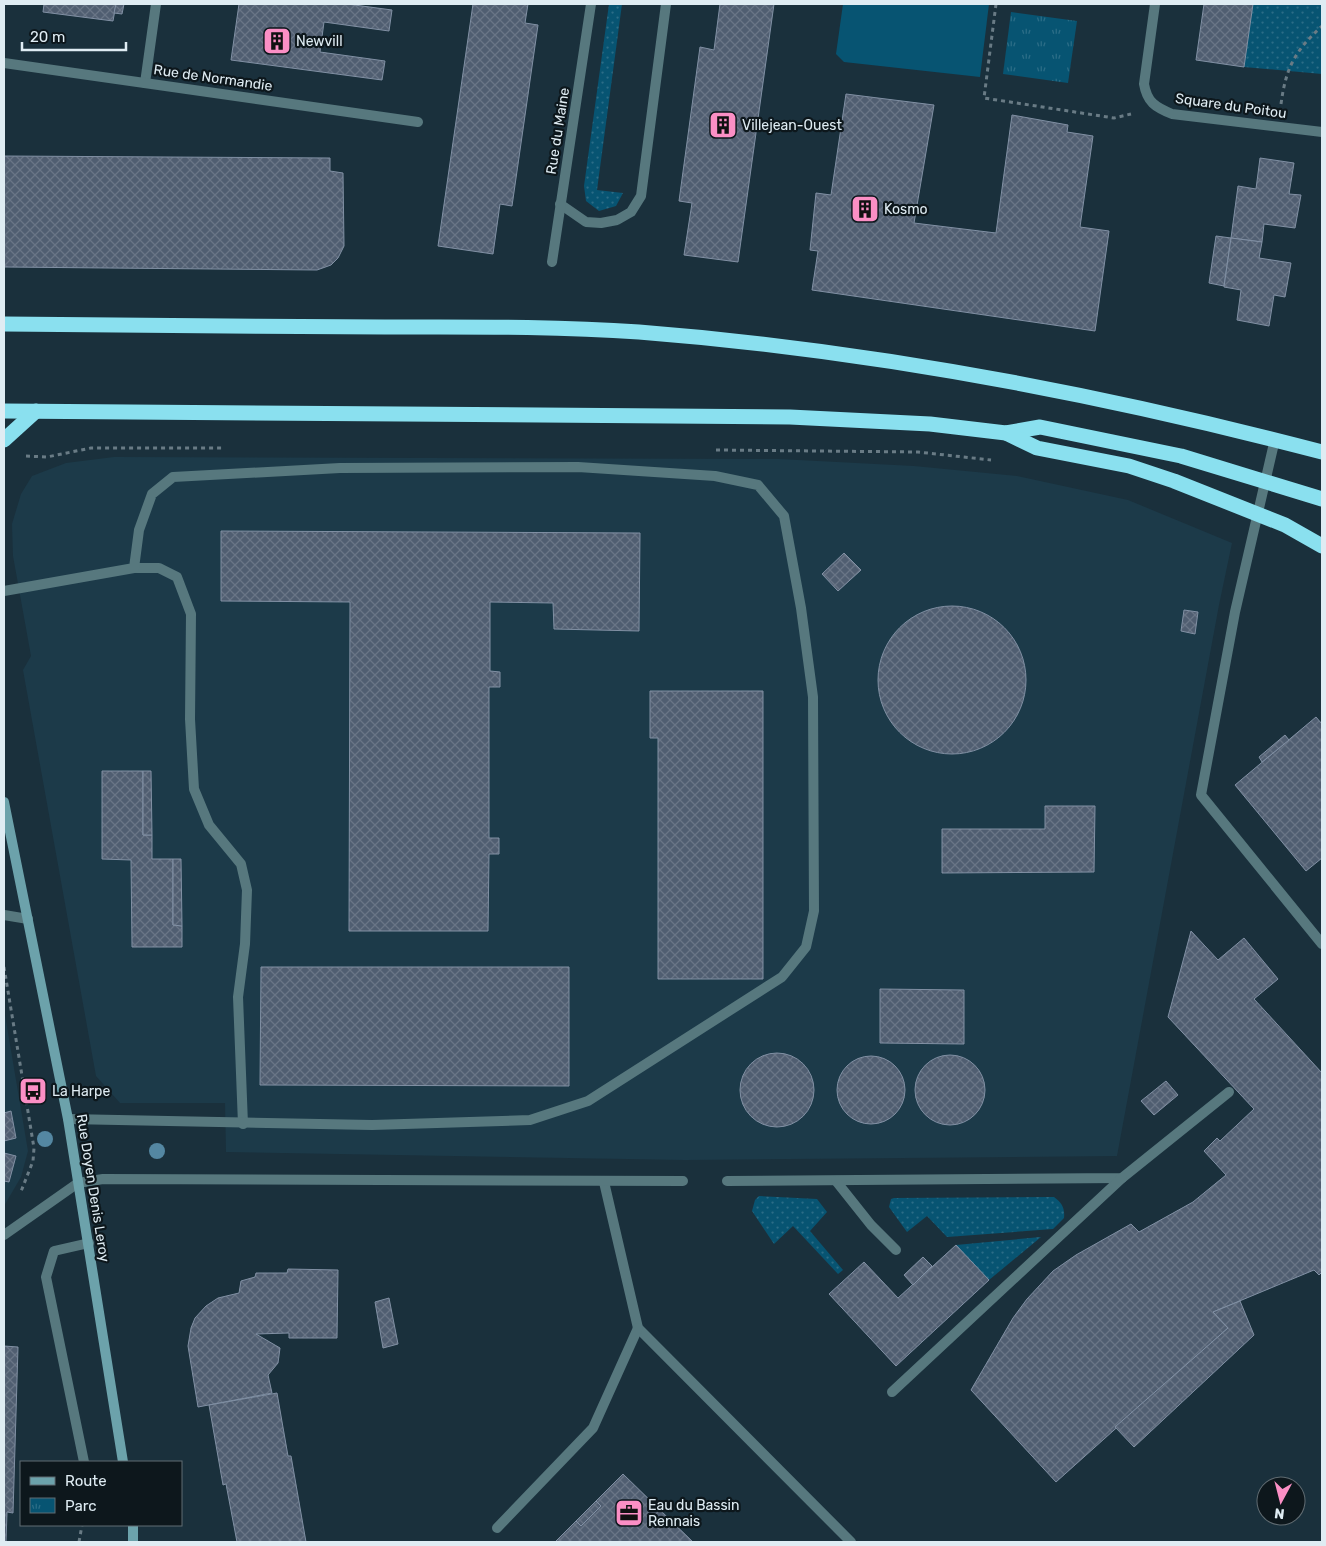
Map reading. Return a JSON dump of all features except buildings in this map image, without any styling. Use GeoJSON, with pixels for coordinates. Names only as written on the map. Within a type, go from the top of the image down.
{"type":"FeatureCollection","features":[{"type":"Feature","properties":{"kind":"highway"},"geometry":{"type":"LineString","coordinates":[[4,324],[553,328],[636,332],[699,338],[922,365],[1148,408],[1322,452]]}},
{"type":"Feature","properties":{"kind":"highway"},"geometry":{"type":"LineString","coordinates":[[4,411],[790,417],[930,424],[1006,433],[1040,427],[1181,456],[1322,498]]}},
{"type":"Feature","properties":{"kind":"highway"},"geometry":{"type":"LineString","coordinates":[[4,440],[36,411]]}},
{"type":"Feature","properties":{"kind":"highway"},"geometry":{"type":"LineString","coordinates":[[1006,433],[1037,448],[1129,466],[1174,481],[1285,525],[1322,546]]}},
{"type":"Feature","properties":{"kind":"street"},"geometry":{"type":"LineString","coordinates":[[145,83],[156,4]]}},
{"type":"Feature","properties":{"kind":"street","name":"Rue du Maine"},"geometry":{"type":"LineString","coordinates":[[552,262],[591,4]]}},
{"type":"Feature","properties":{"kind":"street"},"geometry":{"type":"LineString","coordinates":[[560,204],[586,222],[601,223],[617,220],[631,212],[641,196],[666,4]]}},
{"type":"Feature","properties":{"kind":"street","name":"Square du Poitou"},"geometry":{"type":"LineString","coordinates":[[1155,4],[1144,84],[1146,96],[1156,108],[1172,114],[1322,132]]}},
{"type":"Feature","properties":{"kind":"street","name":"Rue de Normandie"},"geometry":{"type":"LineString","coordinates":[[4,63],[418,122]]}},
{"type":"Feature","properties":{"kind":"street"},"geometry":{"type":"LineString","coordinates":[[1275,440],[1235,612],[1201,795],[1322,944]]}},
{"type":"Feature","properties":{"kind":"street"},"geometry":{"type":"LineString","coordinates":[[68,1119],[243,1124],[372,1125],[530,1120],[588,1101],[782,977],[806,946],[814,911],[813,696],[801,608],[784,516],[758,485],[715,476],[558,467],[340,468],[173,477],[152,494],[139,530],[134,568]]}},
{"type":"Feature","properties":{"kind":"street"},"geometry":{"type":"LineString","coordinates":[[4,590],[134,568],[159,568],[177,577],[191,614],[190,719],[194,788],[209,825],[241,864],[247,890],[245,944],[238,997],[243,1124]]}},
{"type":"Feature","properties":{"kind":"street","name":"Rue Doyen Denis Leroy"},"geometry":{"type":"LineString","coordinates":[[4,802],[68,1119],[123,1461]]}},
{"type":"Feature","properties":{"kind":"street"},"geometry":{"type":"LineString","coordinates":[[4,915],[28,919]]}},
{"type":"Feature","properties":{"kind":"street"},"geometry":{"type":"LineString","coordinates":[[892,1392],[1122,1178],[1229,1092]]}},
{"type":"Feature","properties":{"kind":"street"},"geometry":{"type":"LineString","coordinates":[[727,1181],[1122,1178]]}},
{"type":"Feature","properties":{"kind":"street"},"geometry":{"type":"LineString","coordinates":[[4,1235],[78,1183],[103,1179],[683,1181]]}},
{"type":"Feature","properties":{"kind":"street"},"geometry":{"type":"LineString","coordinates":[[836,1181],[871,1225],[896,1250]]}},
{"type":"Feature","properties":{"kind":"street"},"geometry":{"type":"LineString","coordinates":[[604,1182],[638,1328],[852,1542]]}},
{"type":"Feature","properties":{"kind":"street"},"geometry":{"type":"LineString","coordinates":[[84,1461],[46,1277],[54,1251],[89,1243]]}},
{"type":"Feature","properties":{"kind":"street"},"geometry":{"type":"LineString","coordinates":[[497,1528],[594,1428],[638,1328]]}},
{"type":"Feature","properties":{"kind":"street"},"geometry":{"type":"LineString","coordinates":[[131,1527],[133,1542]]}},
{"type":"Feature","properties":{"kind":"path"},"geometry":{"type":"LineString","coordinates":[[996,4],[984,98],[1114,118],[1156,108]]}},
{"type":"Feature","properties":{"kind":"path"},"geometry":{"type":"LineString","coordinates":[[1278,127],[1285,77],[1302,44],[1322,26]]}},
{"type":"Feature","properties":{"kind":"path"},"geometry":{"type":"LineString","coordinates":[[79,1542],[82,1526]]}},
{"type":"Feature","properties":{"kind":"shaded area"},"geometry":{"type":"Polygon","coordinates":[[[114,457],[779,459],[914,466],[1017,476],[1128,500],[1232,543],[1117,1156],[685,1160],[226,1152],[225,1103],[120,1103],[96,1076],[23,670],[31,656],[13,556],[12,524],[21,494],[32,476],[66,463],[114,457]]]}},
{"type":"Feature","properties":{"kind":"shaded area"},"geometry":{"type":"Polygon","coordinates":[[[4,1009],[28,1151],[21,1177],[4,1206],[4,1009]]]}},
{"type":"Feature","properties":{"kind":"green space"},"geometry":{"type":"Polygon","coordinates":[[[609,4],[622,4],[597,190],[623,193],[616,206],[599,211],[586,201],[584,186],[609,4]]]}},
{"type":"Feature","properties":{"kind":"green space"},"geometry":{"type":"Polygon","coordinates":[[[843,4],[989,4],[980,77],[844,62],[836,54],[843,4]]]}},
{"type":"Feature","properties":{"kind":"green space"},"geometry":{"type":"Polygon","coordinates":[[[1253,4],[1322,4],[1322,74],[1244,67],[1253,4]]]}},
{"type":"Feature","properties":{"kind":"green space"},"geometry":{"type":"Polygon","coordinates":[[[1011,12],[1077,21],[1068,83],[1003,74],[1011,12]]]}},
{"type":"Feature","properties":{"kind":"green space"},"geometry":{"type":"Polygon","coordinates":[[[759,1196],[817,1199],[827,1212],[810,1231],[843,1270],[838,1274],[793,1226],[774,1244],[752,1211],[755,1200],[759,1196]]]}},
{"type":"Feature","properties":{"kind":"green space"},"geometry":{"type":"Polygon","coordinates":[[[1054,1197],[1062,1206],[1064,1218],[1053,1229],[947,1237],[927,1216],[907,1232],[889,1207],[891,1199],[894,1198],[1054,1197]]]}},
{"type":"Feature","properties":{"kind":"green space"},"geometry":{"type":"Polygon","coordinates":[[[1041,1237],[989,1280],[956,1245],[1041,1237]]]}},
{"type":"Feature","properties":{"kind":"place","name":"Newvill"},"geometry":{"type":"Point","coordinates":[277,41]}},
{"type":"Feature","properties":{"kind":"place","name":"Villejean-Ouest"},"geometry":{"type":"Point","coordinates":[723,125]}},
{"type":"Feature","properties":{"kind":"place","name":"Kosmo"},"geometry":{"type":"Point","coordinates":[865,209]}},
{"type":"Feature","properties":{"kind":"place","name":"La Harpe"},"geometry":{"type":"Point","coordinates":[33,1091]}},
{"type":"Feature","properties":{"kind":"place","name":"Eau du Bassin Rennais"},"geometry":{"type":"Point","coordinates":[629,1513]}}]}
